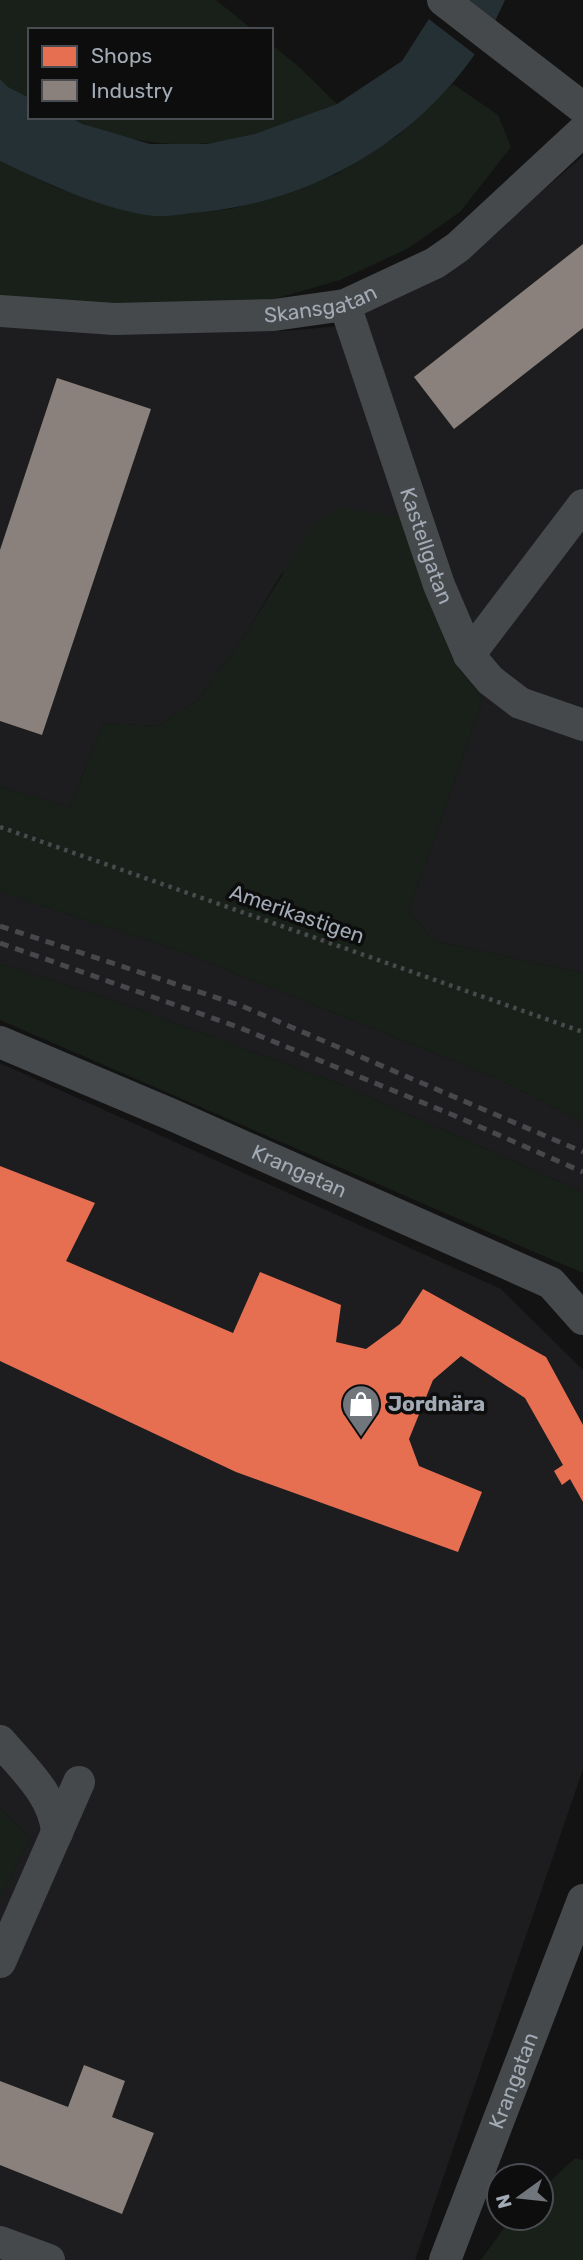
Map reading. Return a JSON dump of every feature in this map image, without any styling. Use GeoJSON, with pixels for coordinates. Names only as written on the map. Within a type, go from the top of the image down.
{"type":"FeatureCollection","features":[{"type":"Feature","properties":{"kind":"street"},"geometry":{"type":"LineString","coordinates":[[443,0],[583,108]]}},
{"type":"Feature","properties":{"kind":"street","name":"Skansgatan"},"geometry":{"type":"LineString","coordinates":[[0,311],[114,319],[274,315],[345,305],[435,263],[458,247],[583,131]]}},
{"type":"Feature","properties":{"kind":"street","name":"Kastellgatan"},"geometry":{"type":"LineString","coordinates":[[345,305],[435,573],[469,656],[490,680],[520,703],[583,725]]}},
{"type":"Feature","properties":{"kind":"street"},"geometry":{"type":"LineString","coordinates":[[469,656],[583,505]]}},
{"type":"Feature","properties":{"kind":"street","name":"Krangatan"},"geometry":{"type":"LineString","coordinates":[[0,1042],[170,1114],[551,1283],[583,1319]]}},
{"type":"Feature","properties":{"kind":"street"},"geometry":{"type":"LineString","coordinates":[[0,1741],[46,1797],[56,1822],[57,1833]]}},
{"type":"Feature","properties":{"kind":"street"},"geometry":{"type":"LineString","coordinates":[[0,1962],[79,1782]]}},
{"type":"Feature","properties":{"kind":"street","name":"Krangatan"},"geometry":{"type":"LineString","coordinates":[[445,2260],[573,1955],[583,1900]]}},
{"type":"Feature","properties":{"kind":"street"},"geometry":{"type":"LineString","coordinates":[[0,2242],[49,2260]]}},
{"type":"Feature","properties":{"kind":"path","name":"Amerikastigen"},"geometry":{"type":"LineString","coordinates":[[0,827],[583,1032]]}},
{"type":"Feature","properties":{"kind":"shaded area"},"geometry":{"type":"Polygon","coordinates":[[[0,0],[216,0],[251,28],[28,28],[28,97],[8,87],[0,79],[0,0]]]}},
{"type":"Feature","properties":{"kind":"shaded area"},"geometry":{"type":"Polygon","coordinates":[[[441,0],[505,0],[482,43],[454,82],[420,116],[382,146],[340,171],[296,191],[250,204],[154,216],[95,202],[0,161],[0,79],[8,87],[28,97],[28,119],[73,119],[150,144],[207,144],[255,134],[337,104],[402,61],[441,0]]]}},
{"type":"Feature","properties":{"kind":"shaded area"},"geometry":{"type":"Polygon","coordinates":[[[273,46],[337,104],[256,134],[209,143],[137,140],[73,119],[273,119],[273,46]]]}},
{"type":"Feature","properties":{"kind":"shaded area"},"geometry":{"type":"Polygon","coordinates":[[[453,84],[498,115],[511,147],[460,212],[407,249],[340,280],[253,305],[94,303],[0,297],[0,161],[57,188],[109,205],[156,216],[231,209],[288,193],[337,174],[399,135],[453,84]]]}},
{"type":"Feature","properties":{"kind":"shaded area"},"geometry":{"type":"Polygon","coordinates":[[[583,156],[583,973],[434,941],[409,911],[483,699],[454,662],[408,542],[282,573],[247,632],[199,699],[158,726],[103,723],[70,808],[0,786],[0,318],[189,329],[286,331],[339,326],[472,251],[583,156]]]}},
{"type":"Feature","properties":{"kind":"shaded area"},"geometry":{"type":"Polygon","coordinates":[[[337,507],[400,517],[454,662],[483,699],[409,911],[434,941],[583,973],[583,1122],[494,1077],[185,953],[0,892],[0,786],[70,808],[103,723],[158,726],[199,699],[247,632],[314,524],[337,507]]]}},
{"type":"Feature","properties":{"kind":"shaded area"},"geometry":{"type":"Polygon","coordinates":[[[0,892],[185,953],[494,1077],[583,1122],[583,1192],[335,1082],[118,1002],[0,964],[0,892]]]}},
{"type":"Feature","properties":{"kind":"shaded area"},"geometry":{"type":"Polygon","coordinates":[[[0,964],[118,1002],[335,1082],[583,1192],[583,1273],[0,1020],[0,964]]]}},
{"type":"Feature","properties":{"kind":"shaded area"},"geometry":{"type":"Polygon","coordinates":[[[0,1063],[501,1289],[583,1370],[583,1769],[415,2260],[0,2260],[0,1898],[30,1839],[0,1808],[0,1063]]]}},
{"type":"Feature","properties":{"kind":"shaded area"},"geometry":{"type":"Polygon","coordinates":[[[0,1808],[30,1839],[0,1898],[0,1808]]]}},
{"type":"Feature","properties":{"kind":"shaded area"},"geometry":{"type":"Polygon","coordinates":[[[575,2158],[583,2160],[583,2260],[481,2260],[501,2232],[555,2232],[555,2177],[575,2158]]]}},
{"type":"Feature","properties":{"kind":"pier"},"geometry":{"type":"Polygon","coordinates":[[[437,0],[469,0],[499,23],[477,56],[426,17],[437,0]]]}},
{"type":"Feature","properties":{"kind":"building: Shops"},"geometry":{"type":"Polygon","coordinates":[[[0,1166],[95,1203],[66,1261],[233,1333],[260,1272],[341,1305],[336,1342],[366,1349],[400,1324],[423,1289],[546,1357],[583,1425],[583,1502],[570,1479],[562,1485],[554,1471],[563,1465],[525,1398],[461,1356],[433,1380],[409,1439],[419,1466],[482,1492],[458,1552],[236,1472],[0,1361],[0,1166]]]}},
{"type":"Feature","properties":{"kind":"building: Industry"},"geometry":{"type":"Polygon","coordinates":[[[583,244],[583,328],[454,429],[414,377],[583,244]]]}},
{"type":"Feature","properties":{"kind":"building: Industry"},"geometry":{"type":"Polygon","coordinates":[[[57,378],[151,409],[42,735],[0,721],[0,550],[57,378]]]}},
{"type":"Feature","properties":{"kind":"building: Industry"},"geometry":{"type":"Polygon","coordinates":[[[84,2065],[125,2081],[112,2117],[154,2133],[122,2214],[0,2165],[0,2081],[68,2107],[84,2065]]]}},
{"type":"Feature","properties":{"kind":"railway"},"geometry":{"type":"LineString","coordinates":[[0,926],[242,1006],[583,1152]]}},
{"type":"Feature","properties":{"kind":"railway"},"geometry":{"type":"LineString","coordinates":[[0,943],[238,1027],[453,1115],[583,1172]]}},
{"type":"Feature","properties":{"kind":"place","name":"Jordnära"},"geometry":{"type":"Point","coordinates":[361,1438]}}]}
